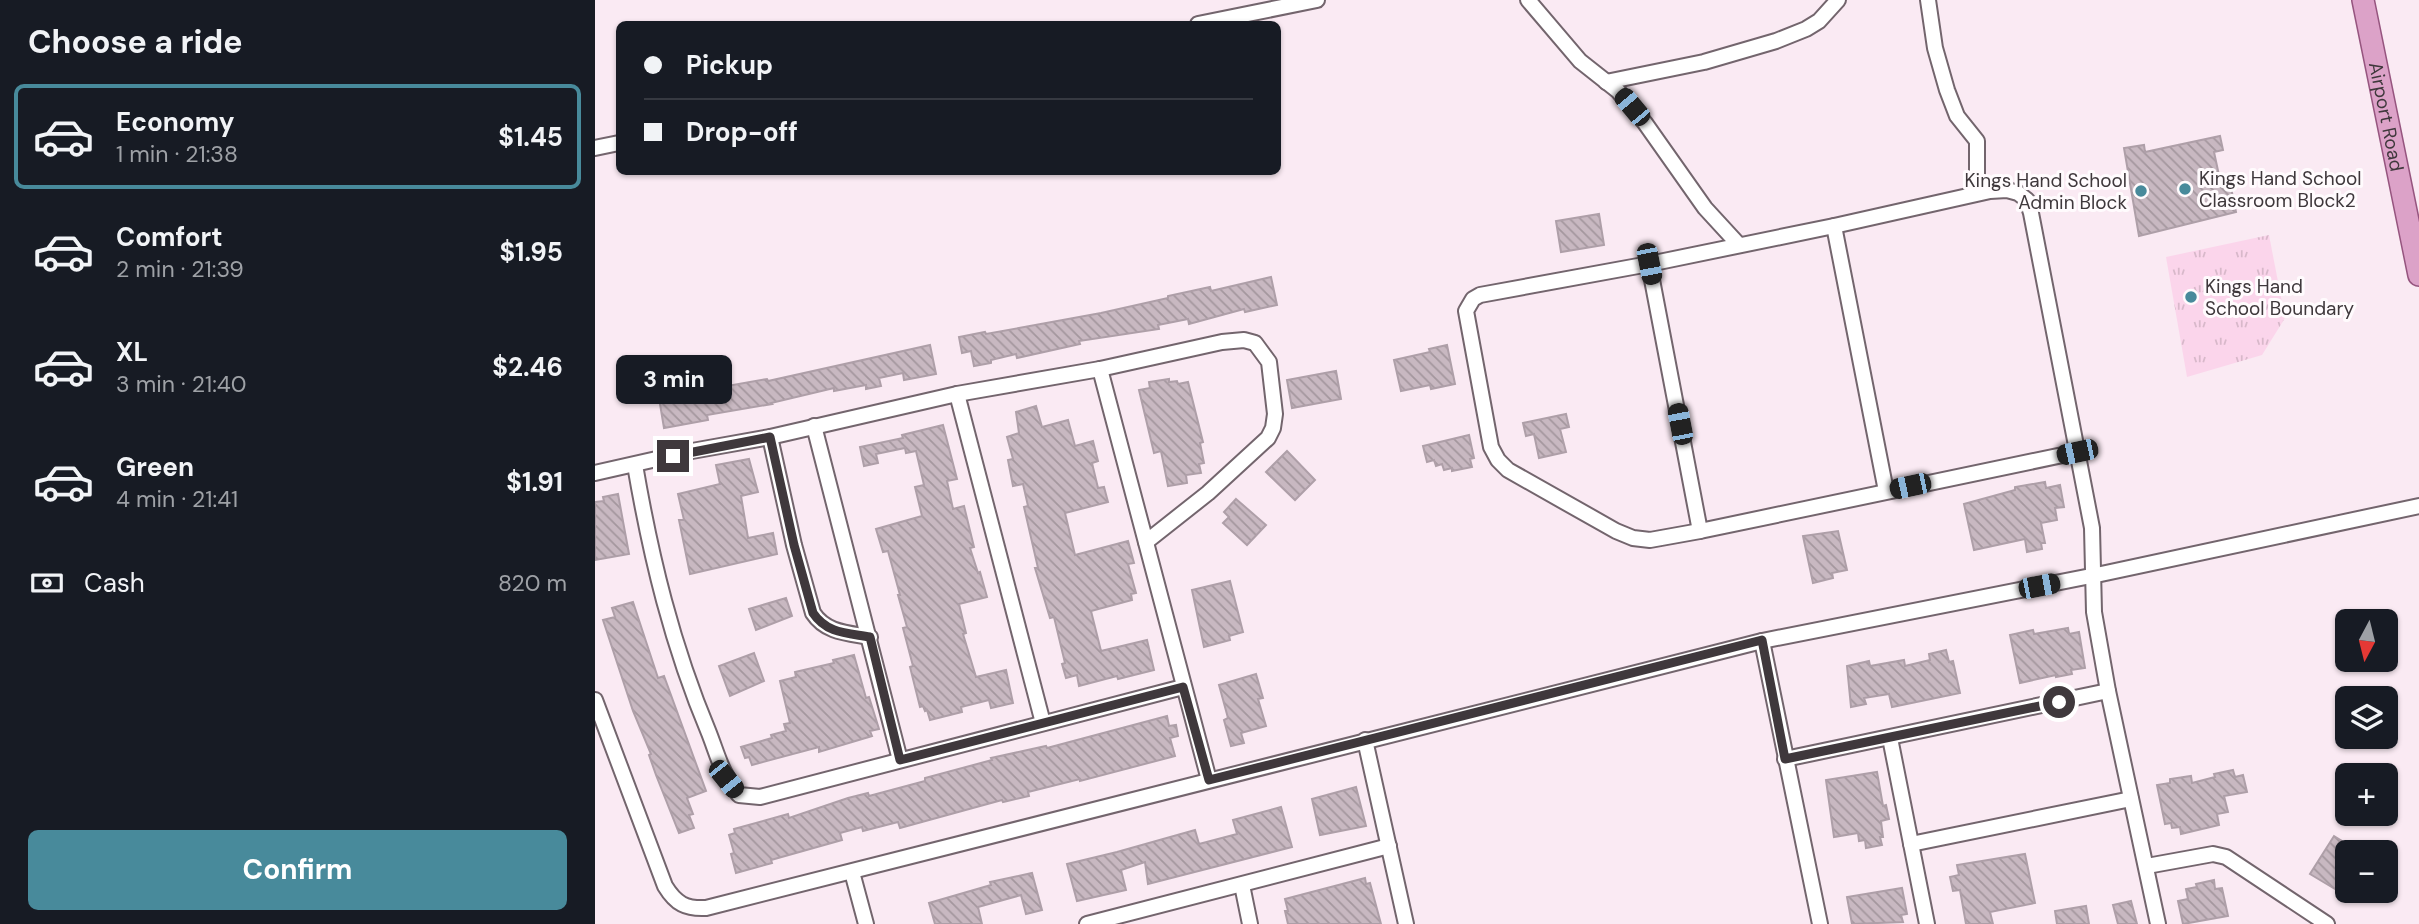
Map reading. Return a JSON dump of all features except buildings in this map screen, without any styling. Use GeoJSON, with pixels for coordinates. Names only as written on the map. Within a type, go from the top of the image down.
{"type":"FeatureCollection","features":[{"type":"Feature","properties":{"kind":"main road","name":"Airport Road"},"geometry":{"type":"LineString","coordinates":[[2363,0],[2419,275]]}},
{"type":"Feature","properties":{"kind":"street"},"geometry":{"type":"LineString","coordinates":[[1213,21],[1317,0]]}},
{"type":"Feature","properties":{"kind":"street"},"geometry":{"type":"LineString","coordinates":[[1528,0],[1580,61],[1618,91],[1645,123],[1705,208],[1739,244]]}},
{"type":"Feature","properties":{"kind":"street"},"geometry":{"type":"LineString","coordinates":[[1607,82],[1704,62],[1776,41],[1819,21],[1838,0]]}},
{"type":"Feature","properties":{"kind":"street"},"geometry":{"type":"LineString","coordinates":[[1928,0],[1935,48],[1947,90],[1957,116],[1977,141],[1977,193]]}},
{"type":"Feature","properties":{"kind":"street"},"geometry":{"type":"LineString","coordinates":[[595,148],[616,144]]}},
{"type":"Feature","properties":{"kind":"street"},"geometry":{"type":"LineString","coordinates":[[2077,452],[1700,531],[1650,540],[1633,538],[1508,470],[1498,460],[1491,447],[1466,311],[1473,299],[1479,295],[1649,264],[1977,193],[2007,190],[2018,193],[2027,200],[2077,452],[2092,528],[2094,612],[2108,691],[2158,924]]}},
{"type":"Feature","properties":{"kind":"street"},"geometry":{"type":"LineString","coordinates":[[1834,226],[1886,491]]}},
{"type":"Feature","properties":{"kind":"street"},"geometry":{"type":"LineString","coordinates":[[1649,264],[1700,531]]}},
{"type":"Feature","properties":{"kind":"street"},"geometry":{"type":"LineString","coordinates":[[595,473],[770,437],[957,394],[1100,369],[1222,342],[1244,340],[1255,343],[1269,362],[1275,414],[1268,438],[1208,493],[1146,542]]}},
{"type":"Feature","properties":{"kind":"street"},"geometry":{"type":"LineString","coordinates":[[1100,369],[1209,780]]}},
{"type":"Feature","properties":{"kind":"street"},"geometry":{"type":"LineString","coordinates":[[957,394],[1044,723]]}},
{"type":"Feature","properties":{"kind":"street"},"geometry":{"type":"LineString","coordinates":[[814,426],[900,760]]}},
{"type":"Feature","properties":{"kind":"street"},"geometry":{"type":"LineString","coordinates":[[770,437],[794,545],[813,613],[828,629],[870,637]]}},
{"type":"Feature","properties":{"kind":"street"},"geometry":{"type":"LineString","coordinates":[[635,465],[648,540],[667,615],[692,691],[726,779],[739,795],[760,797],[1183,687]]}},
{"type":"Feature","properties":{"kind":"street"},"geometry":{"type":"LineString","coordinates":[[595,700],[665,886],[680,905],[691,909],[706,908],[1762,640],[2092,575],[2419,506]]}},
{"type":"Feature","properties":{"kind":"street"},"geometry":{"type":"LineString","coordinates":[[1762,640],[1820,924]]}},
{"type":"Feature","properties":{"kind":"street"},"geometry":{"type":"LineString","coordinates":[[1785,759],[2108,691]]}},
{"type":"Feature","properties":{"kind":"street"},"geometry":{"type":"LineString","coordinates":[[1890,738],[1927,924]]}},
{"type":"Feature","properties":{"kind":"street"},"geometry":{"type":"LineString","coordinates":[[1365,740],[1406,924]]}},
{"type":"Feature","properties":{"kind":"street"},"geometry":{"type":"LineString","coordinates":[[1911,844],[2131,799]]}},
{"type":"Feature","properties":{"kind":"street"},"geometry":{"type":"LineString","coordinates":[[1087,924],[1389,846]]}},
{"type":"Feature","properties":{"kind":"street"},"geometry":{"type":"LineString","coordinates":[[2147,866],[2213,854],[2226,857],[2327,924]]}},
{"type":"Feature","properties":{"kind":"street"},"geometry":{"type":"LineString","coordinates":[[852,872],[866,924]]}},
{"type":"Feature","properties":{"kind":"street"},"geometry":{"type":"LineString","coordinates":[[1242,885],[1249,924]]}},
{"type":"Feature","properties":{"kind":"green space"},"geometry":{"type":"Polygon","coordinates":[[[2269,235],[2285,318],[2262,355],[2187,377],[2166,257],[2269,235]]]}},
{"type":"Feature","properties":{"kind":"place","name":"Kings Hand School Classroom Block2"},"geometry":{"type":"Point","coordinates":[2185,189]}},
{"type":"Feature","properties":{"kind":"place","name":"Kings Hand School Admin Block"},"geometry":{"type":"Point","coordinates":[2141,191]}},
{"type":"Feature","properties":{"kind":"place","name":"Kings Hand School Boundary"},"geometry":{"type":"Point","coordinates":[2191,297]}},
{"type":"Feature","properties":{"kind":"route"},"geometry":{"type":"LineString","coordinates":[[673,456],[770,437],[794,545],[813,613],[828,629],[870,637],[900,760],[1183,687],[1209,780],[1762,640],[1785,759],[2059,702]]}}]}
